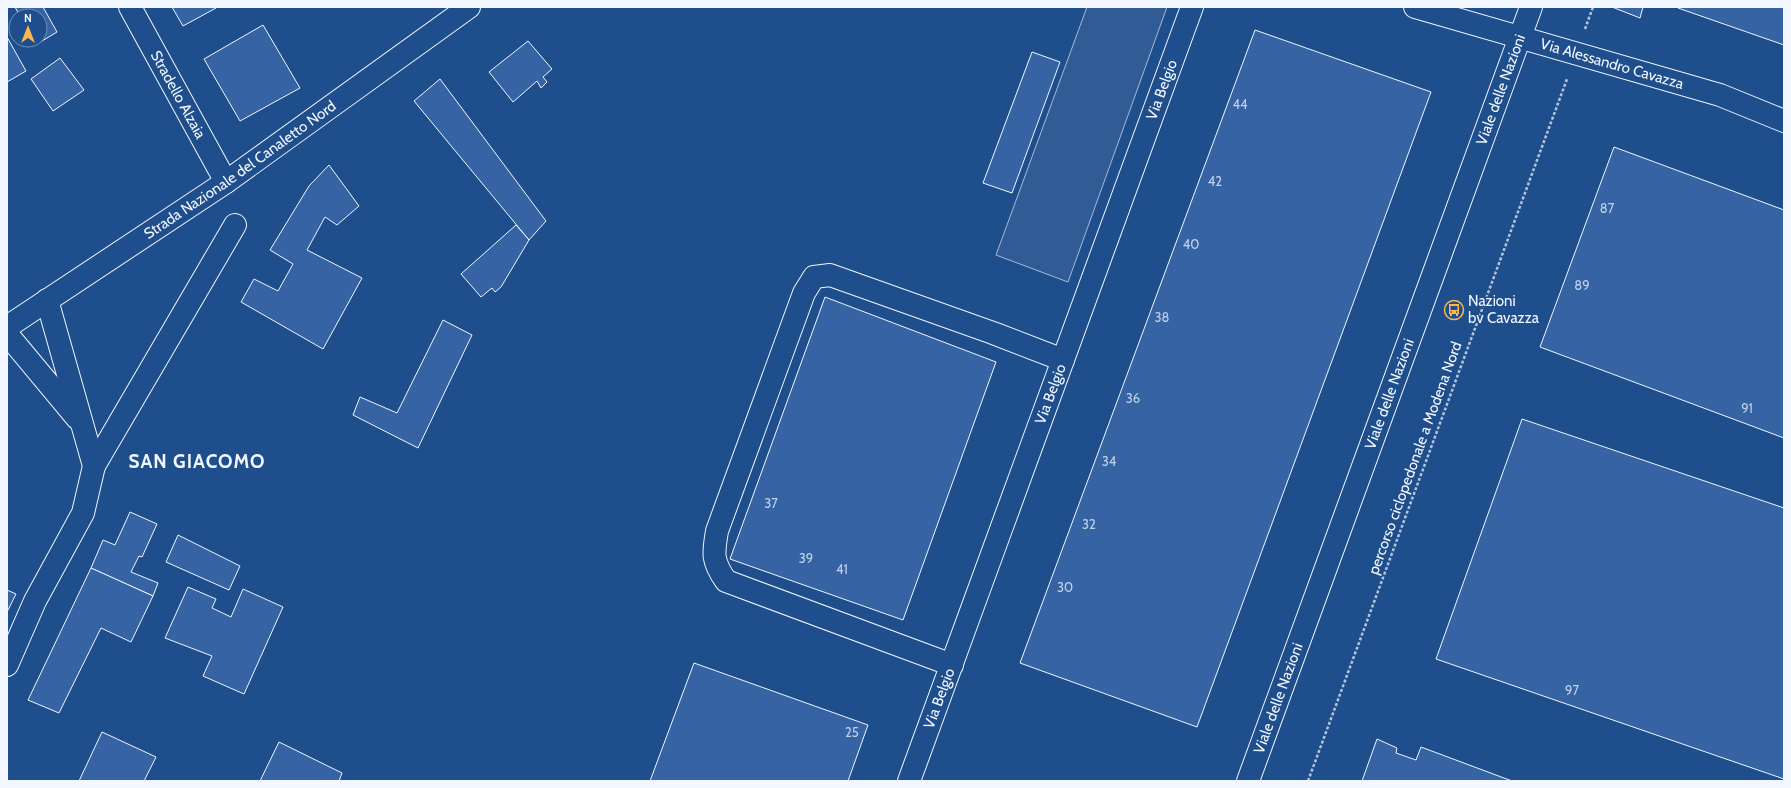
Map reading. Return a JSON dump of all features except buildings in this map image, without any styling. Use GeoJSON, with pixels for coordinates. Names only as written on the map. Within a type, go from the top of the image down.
{"type":"FeatureCollection","features":[{"type":"Feature","properties":{"kind":"street","name":"Stradello Alzaia"},"geometry":{"type":"LineString","coordinates":[[130,7],[226,182]]}},
{"type":"Feature","properties":{"kind":"street","name":"Strada Nazionale del Canaletto Nord"},"geometry":{"type":"LineString","coordinates":[[7,327],[226,182],[469,7]]}},
{"type":"Feature","properties":{"kind":"street","name":"Via Belgio"},"geometry":{"type":"LineString","coordinates":[[910,781],[1192,7]]}},
{"type":"Feature","properties":{"kind":"street","name":"Via Alessandro Cavazza"},"geometry":{"type":"LineString","coordinates":[[1415,7],[1720,95],[1784,120]]}},
{"type":"Feature","properties":{"kind":"street","name":"Viale delle Nazioni"},"geometry":{"type":"LineString","coordinates":[[1248,781],[1532,7]]}},
{"type":"Feature","properties":{"kind":"street"},"geometry":{"type":"LineString","coordinates":[[7,665],[35,601],[83,513],[94,466],[235,225]]}},
{"type":"Feature","properties":{"kind":"street"},"geometry":{"type":"LineString","coordinates":[[952,665],[726,581],[718,569],[713,551],[717,531],[804,293],[814,277],[830,275],[993,333],[1063,360]]}},
{"type":"Feature","properties":{"kind":"street"},"geometry":{"type":"LineString","coordinates":[[47,300],[94,466]]}},
{"type":"Feature","properties":{"kind":"street"},"geometry":{"type":"LineString","coordinates":[[7,334],[82,424]]}},
{"type":"Feature","properties":{"kind":"path","name":"percorso ciclopedonale a Modena Nord"},"geometry":{"type":"LineString","coordinates":[[1308,781],[1593,7]]}},
{"type":"Feature","properties":{"kind":"shaded area"},"geometry":{"type":"Polygon","coordinates":[[[1087,7],[1167,7],[1068,282],[996,255],[1087,7]]]}},
{"type":"Feature","properties":{"kind":"place","name":"Nazioni bv Cavazza"},"geometry":{"type":"Point","coordinates":[1454,310]}},
{"type":"Feature","properties":{"kind":"district","name":"SAN GIACOMO"},"geometry":{"type":"Point","coordinates":[197,461]}}]}
